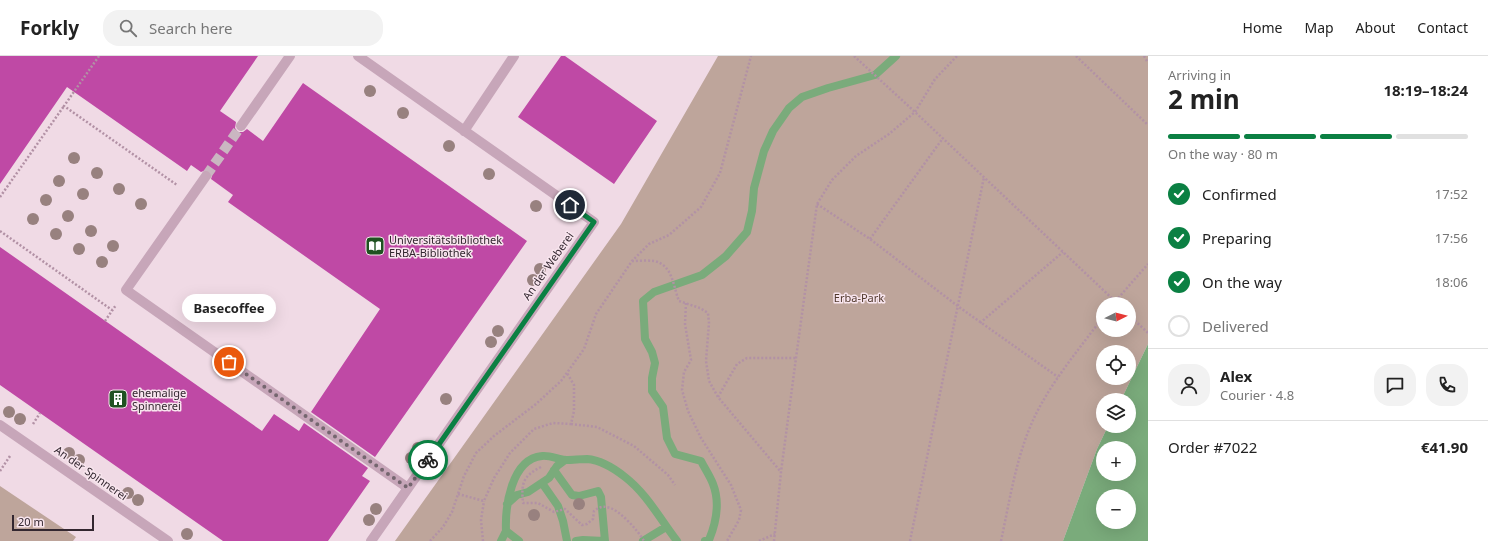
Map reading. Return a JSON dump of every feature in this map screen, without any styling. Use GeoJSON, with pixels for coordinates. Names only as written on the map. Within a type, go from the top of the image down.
{"type":"FeatureCollection","features":[{"type":"Feature","properties":{"kind":"street"},"geometry":{"type":"LineString","coordinates":[[241,126],[290,56]]}},
{"type":"Feature","properties":{"kind":"street","name":"An der Weberei"},"geometry":{"type":"LineString","coordinates":[[358,56],[594,222],[371,541]]}},
{"type":"Feature","properties":{"kind":"street"},"geometry":{"type":"LineString","coordinates":[[464,131],[514,56]]}},
{"type":"Feature","properties":{"kind":"street"},"geometry":{"type":"LineString","coordinates":[[206,176],[126,290],[408,488]]}},
{"type":"Feature","properties":{"kind":"street","name":"An der Spinnerei"},"geometry":{"type":"LineString","coordinates":[[0,425],[168,541]]}},
{"type":"Feature","properties":{"kind":"path"},"geometry":{"type":"LineString","coordinates":[[0,197],[99,56]]}},
{"type":"Feature","properties":{"kind":"path"},"geometry":{"type":"LineString","coordinates":[[430,541],[443,527],[452,512],[464,476],[476,453],[494,436],[536,404],[561,381],[584,349],[596,314],[632,261],[649,244],[669,235],[701,207],[720,174],[751,56]]}},
{"type":"Feature","properties":{"kind":"path"},"geometry":{"type":"LineString","coordinates":[[854,56],[943,138],[1108,297]]}},
{"type":"Feature","properties":{"kind":"path"},"geometry":{"type":"LineString","coordinates":[[774,541],[781,472],[818,204],[832,180],[856,156],[889,134],[915,112],[936,78],[957,56]]}},
{"type":"Feature","properties":{"kind":"path"},"geometry":{"type":"LineString","coordinates":[[1076,56],[1148,125]]}},
{"type":"Feature","properties":{"kind":"path"},"geometry":{"type":"LineString","coordinates":[[1144,56],[1148,63]]}},
{"type":"Feature","properties":{"kind":"path"},"geometry":{"type":"LineString","coordinates":[[64,106],[192,196]]}},
{"type":"Feature","properties":{"kind":"path"},"geometry":{"type":"LineString","coordinates":[[870,239],[943,138]]}},
{"type":"Feature","properties":{"kind":"path"},"geometry":{"type":"LineString","coordinates":[[910,541],[959,308],[984,177]]}},
{"type":"Feature","properties":{"kind":"path"},"geometry":{"type":"LineString","coordinates":[[818,204],[870,239],[959,308],[1058,377]]}},
{"type":"Feature","properties":{"kind":"path"},"geometry":{"type":"LineString","coordinates":[[0,230],[112,310]]}},
{"type":"Feature","properties":{"kind":"path"},"geometry":{"type":"LineString","coordinates":[[980,323],[1063,252]]}},
{"type":"Feature","properties":{"kind":"path"},"geometry":{"type":"LineString","coordinates":[[632,261],[654,261],[666,267],[671,276],[679,301],[700,308],[708,313],[709,323],[706,361],[709,381],[718,396],[781,472]]}},
{"type":"Feature","properties":{"kind":"path"},"geometry":{"type":"LineString","coordinates":[[1119,297],[1148,264]]}},
{"type":"Feature","properties":{"kind":"path"},"geometry":{"type":"LineString","coordinates":[[686,303],[685,324],[691,360],[684,372],[682,390],[688,411],[701,438],[731,486],[741,510],[739,520],[727,541]]}},
{"type":"Feature","properties":{"kind":"path"},"geometry":{"type":"LineString","coordinates":[[1136,322],[1148,333]]}},
{"type":"Feature","properties":{"kind":"path"},"geometry":{"type":"LineString","coordinates":[[1001,541],[1015,471],[1034,418],[1058,377],[1096,326]]}},
{"type":"Feature","properties":{"kind":"path"},"geometry":{"type":"LineString","coordinates":[[718,396],[736,364],[746,358],[796,358]]}},
{"type":"Feature","properties":{"kind":"path"},"geometry":{"type":"LineString","coordinates":[[567,373],[574,385],[574,411],[571,424]]}},
{"type":"Feature","properties":{"kind":"path"},"geometry":{"type":"LineString","coordinates":[[483,541],[481,520],[484,501],[494,478],[510,453],[534,430],[553,423],[597,427],[634,446],[668,475],[676,485]]}},
{"type":"Feature","properties":{"kind":"path"},"geometry":{"type":"LineString","coordinates":[[542,468],[532,472],[525,479],[522,487],[523,503],[538,503],[554,512],[565,509],[582,526],[593,519],[594,510],[607,507],[617,511],[640,534],[644,541]]}},
{"type":"Feature","properties":{"kind":"path"},"geometry":{"type":"LineString","coordinates":[[458,494],[484,501]]}},
{"type":"Feature","properties":{"kind":"path"},"geometry":{"type":"LineString","coordinates":[[759,541],[775,534]]}},
{"type":"Feature","properties":{"kind":"green space","name":"Erba-Park"},"geometry":{"type":"Polygon","coordinates":[[[718,56],[1148,56],[1148,344],[1136,369],[1136,345],[1096,345],[1096,385],[1128,385],[1124,393],[1096,393],[1096,433],[1105,433],[1101,441],[1096,441],[1096,452],[1063,541],[395,541],[621,224],[718,56]]]}},
{"type":"Feature","properties":{"kind":"green space"},"geometry":{"type":"Polygon","coordinates":[[[0,486],[76,537],[73,541],[0,541],[0,486]]]}},
{"type":"Feature","properties":{"kind":"shaded area"},"geometry":{"type":"Polygon","coordinates":[[[1148,344],[1148,541],[1063,541],[1096,452],[1096,481],[1136,481],[1136,441],[1101,441],[1105,433],[1136,433],[1136,393],[1124,393],[1128,385],[1136,385],[1136,369],[1148,344]]]}},
{"type":"Feature","properties":{"kind":"building"},"geometry":{"type":"Polygon","coordinates":[[[0,56],[258,56],[220,111],[236,122],[235,128],[238,132],[243,132],[247,129],[263,141],[303,83],[527,241],[375,457],[311,412],[380,309],[228,202],[233,195],[211,179],[212,176],[210,171],[206,170],[201,172],[191,165],[187,171],[67,87],[0,184],[0,56]]]}},
{"type":"Feature","properties":{"kind":"building"},"geometry":{"type":"Polygon","coordinates":[[[561,56],[565,56],[657,121],[614,184],[518,117],[561,56]]]}},
{"type":"Feature","properties":{"kind":"building","name":"ehemalige Spinnerei"},"geometry":{"type":"Polygon","coordinates":[[[0,247],[262,431],[274,414],[299,431],[304,423],[368,468],[362,476],[370,481],[328,541],[223,541],[0,385],[0,247]]]}},
{"type":"Feature","properties":{"kind":"waterway"},"geometry":{"type":"LineString","coordinates":[[705,541],[709,540],[714,527],[717,505],[715,491],[712,481],[701,461],[675,454],[667,438],[663,407],[652,391],[652,378],[655,363],[652,352],[645,339],[643,301],[654,292],[702,275],[726,256],[747,232],[752,211],[754,188],[764,151],[773,131],[789,108],[802,97],[875,75],[896,56]]}},
{"type":"Feature","properties":{"kind":"waterway"},"geometry":{"type":"LineString","coordinates":[[519,541],[506,531],[507,510],[512,486],[523,466],[532,459],[542,456],[566,460],[587,459],[602,463],[617,471],[640,491],[677,541]]}},
{"type":"Feature","properties":{"kind":"waterway"},"geometry":{"type":"LineString","coordinates":[[507,504],[517,495],[528,492],[549,478],[557,466],[565,460]]}},
{"type":"Feature","properties":{"kind":"waterway"},"geometry":{"type":"LineString","coordinates":[[554,470],[572,495],[579,496],[598,491],[601,497],[605,541]]}},
{"type":"Feature","properties":{"kind":"waterway"},"geometry":{"type":"LineString","coordinates":[[542,483],[558,506],[567,541]]}},
{"type":"Feature","properties":{"kind":"waterway"},"geometry":{"type":"LineString","coordinates":[[643,541],[666,527]]}},
{"type":"Feature","properties":{"kind":"waterway"},"geometry":{"type":"LineString","coordinates":[[501,541],[506,531]]}},
{"type":"Feature","properties":{"kind":"waterway"},"geometry":{"type":"LineString","coordinates":[[576,541],[604,541]]}},
{"type":"Feature","properties":{"kind":"tunnel"},"geometry":{"type":"LineString","coordinates":[[206,176],[241,126]]}},
{"type":"Feature","properties":{"kind":"way so far"},"geometry":{"type":"LineString","coordinates":[[229,362],[408,488],[428,460]]}},
{"type":"Feature","properties":{"kind":"place","name":"Universitätsbibliothek ERBA-Bibliothek"},"geometry":{"type":"Point","coordinates":[375,246]}},
{"type":"Feature","properties":{"kind":"place","name":"Basecoffee"},"geometry":{"type":"Point","coordinates":[229,362]}},
{"type":"Feature","properties":{"kind":"place","name":"ehemalige Spinnerei"},"geometry":{"type":"Point","coordinates":[118,399]}},
{"type":"Feature","properties":{"kind":"route"},"geometry":{"type":"LineString","coordinates":[[428,460],[594,222],[570,205]]}}]}
